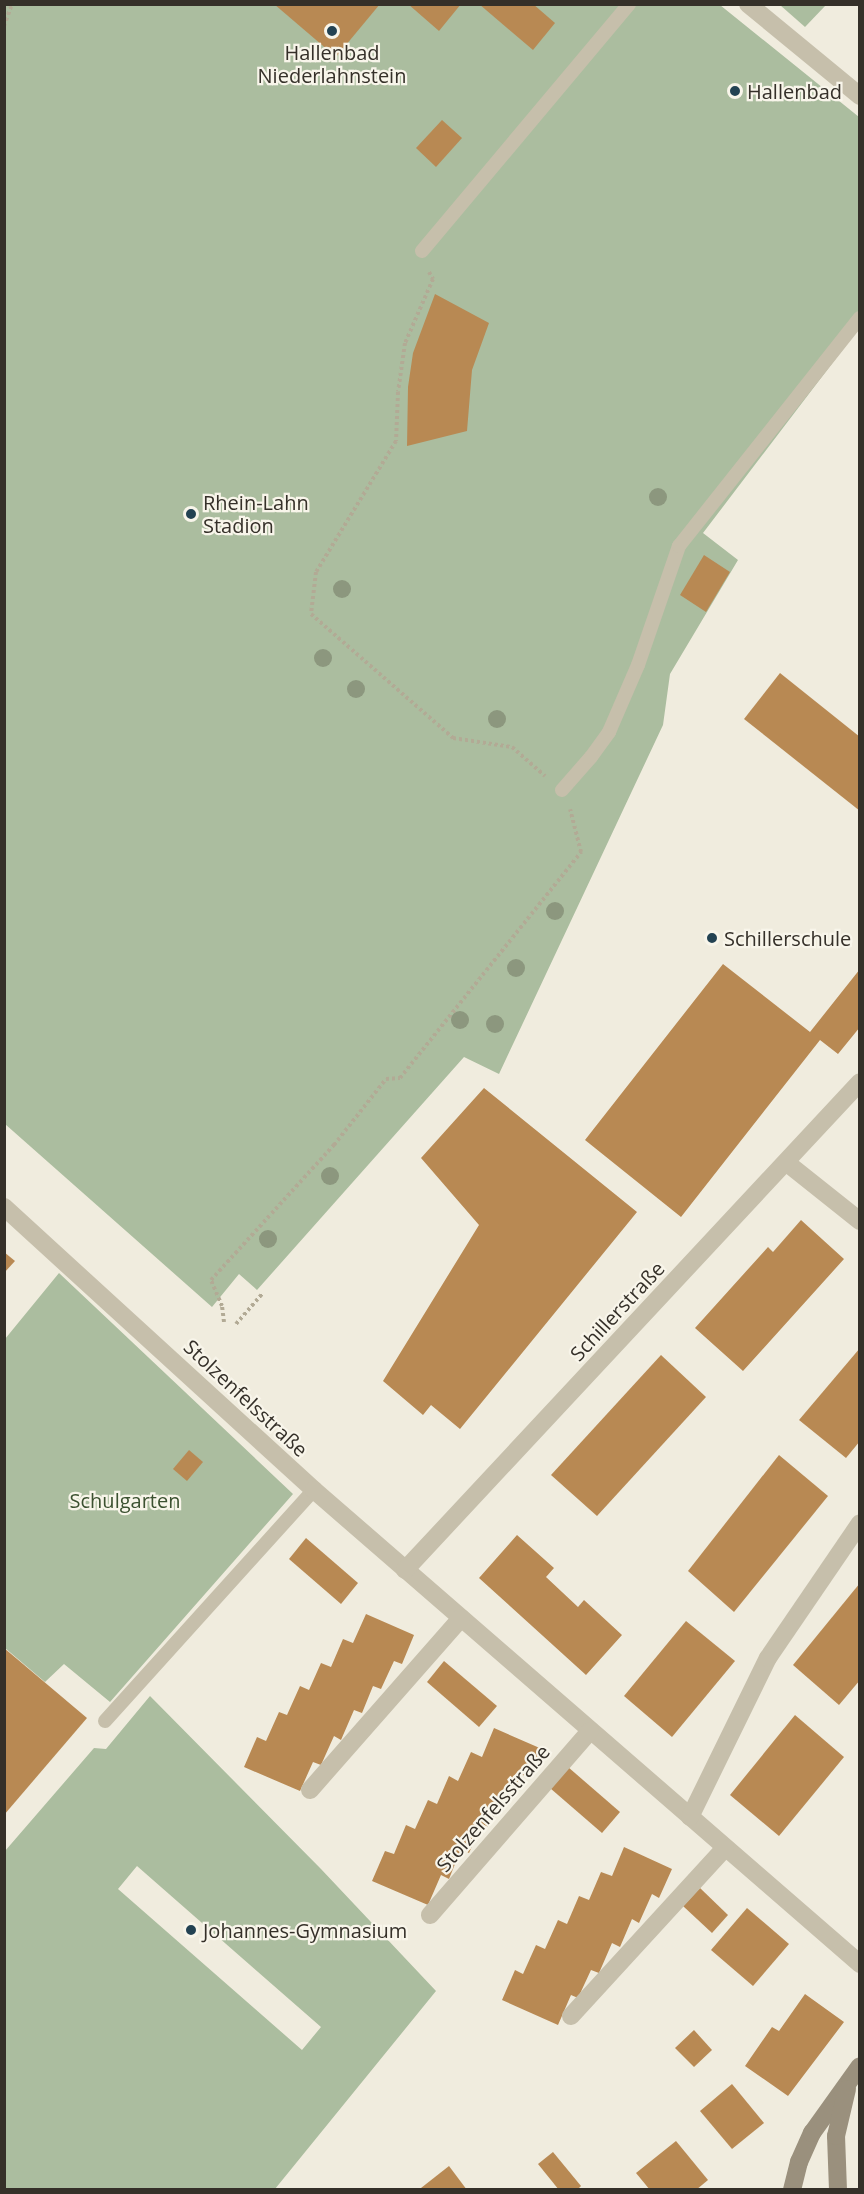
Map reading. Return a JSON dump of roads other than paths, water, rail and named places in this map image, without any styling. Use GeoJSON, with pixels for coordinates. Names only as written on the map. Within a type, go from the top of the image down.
{"type":"FeatureCollection","features":[{"type":"Feature","properties":{"kind":"street"},"geometry":{"type":"LineString","coordinates":[[748,4],[860,96]]}},
{"type":"Feature","properties":{"kind":"street","name":"Schillerstraße"},"geometry":{"type":"LineString","coordinates":[[405,1570],[787,1163],[860,1082]]}},
{"type":"Feature","properties":{"kind":"street"},"geometry":{"type":"LineString","coordinates":[[787,1163],[860,1221]]}},
{"type":"Feature","properties":{"kind":"street","name":"Stolzenfelsstraße"},"geometry":{"type":"LineString","coordinates":[[4,1207],[314,1490],[860,1964]]}},
{"type":"Feature","properties":{"kind":"street"},"geometry":{"type":"LineString","coordinates":[[690,1817],[768,1658],[860,1523]]}},
{"type":"Feature","properties":{"kind":"street"},"geometry":{"type":"LineString","coordinates":[[310,1790],[460,1618]]}},
{"type":"Feature","properties":{"kind":"street","name":"Stolzenfelsstraße"},"geometry":{"type":"LineString","coordinates":[[430,1915],[590,1731]]}},
{"type":"Feature","properties":{"kind":"street"},"geometry":{"type":"LineString","coordinates":[[571,2016],[725,1848]]}},
{"type":"Feature","properties":{"kind":"street"},"geometry":{"type":"LineString","coordinates":[[792,2190],[799,2162],[812,2133],[860,2066]]}},
{"type":"Feature","properties":{"kind":"street"},"geometry":{"type":"LineString","coordinates":[[838,2190],[836,2136],[848,2084]]}},
{"type":"Feature","properties":{"kind":"lane"},"geometry":{"type":"LineString","coordinates":[[422,251],[629,4]]}},
{"type":"Feature","properties":{"kind":"lane"},"geometry":{"type":"LineString","coordinates":[[562,790],[609,732],[638,665],[679,546],[860,318]]}},
{"type":"Feature","properties":{"kind":"lane"},"geometry":{"type":"LineString","coordinates":[[105,1722],[314,1490]]}},
{"type":"Feature","properties":{"kind":"place","name":"Hallenbad Niederlahnstein"},"geometry":{"type":"Point","coordinates":[332,31]}},
{"type":"Feature","properties":{"kind":"place","name":"Hallenbad"},"geometry":{"type":"Point","coordinates":[735,91]}},
{"type":"Feature","properties":{"kind":"place","name":"Rhein-Lahn Stadion"},"geometry":{"type":"Point","coordinates":[191,514]}},
{"type":"Feature","properties":{"kind":"place","name":"Schillerschule"},"geometry":{"type":"Point","coordinates":[712,938]}},
{"type":"Feature","properties":{"kind":"place","name":"Johannes-Gymnasium"},"geometry":{"type":"Point","coordinates":[191,1930]}},
{"type":"Feature","properties":{"kind":"park label","name":"Schulgarten"},"geometry":{"type":"Point","coordinates":[125,1500]}}]}
